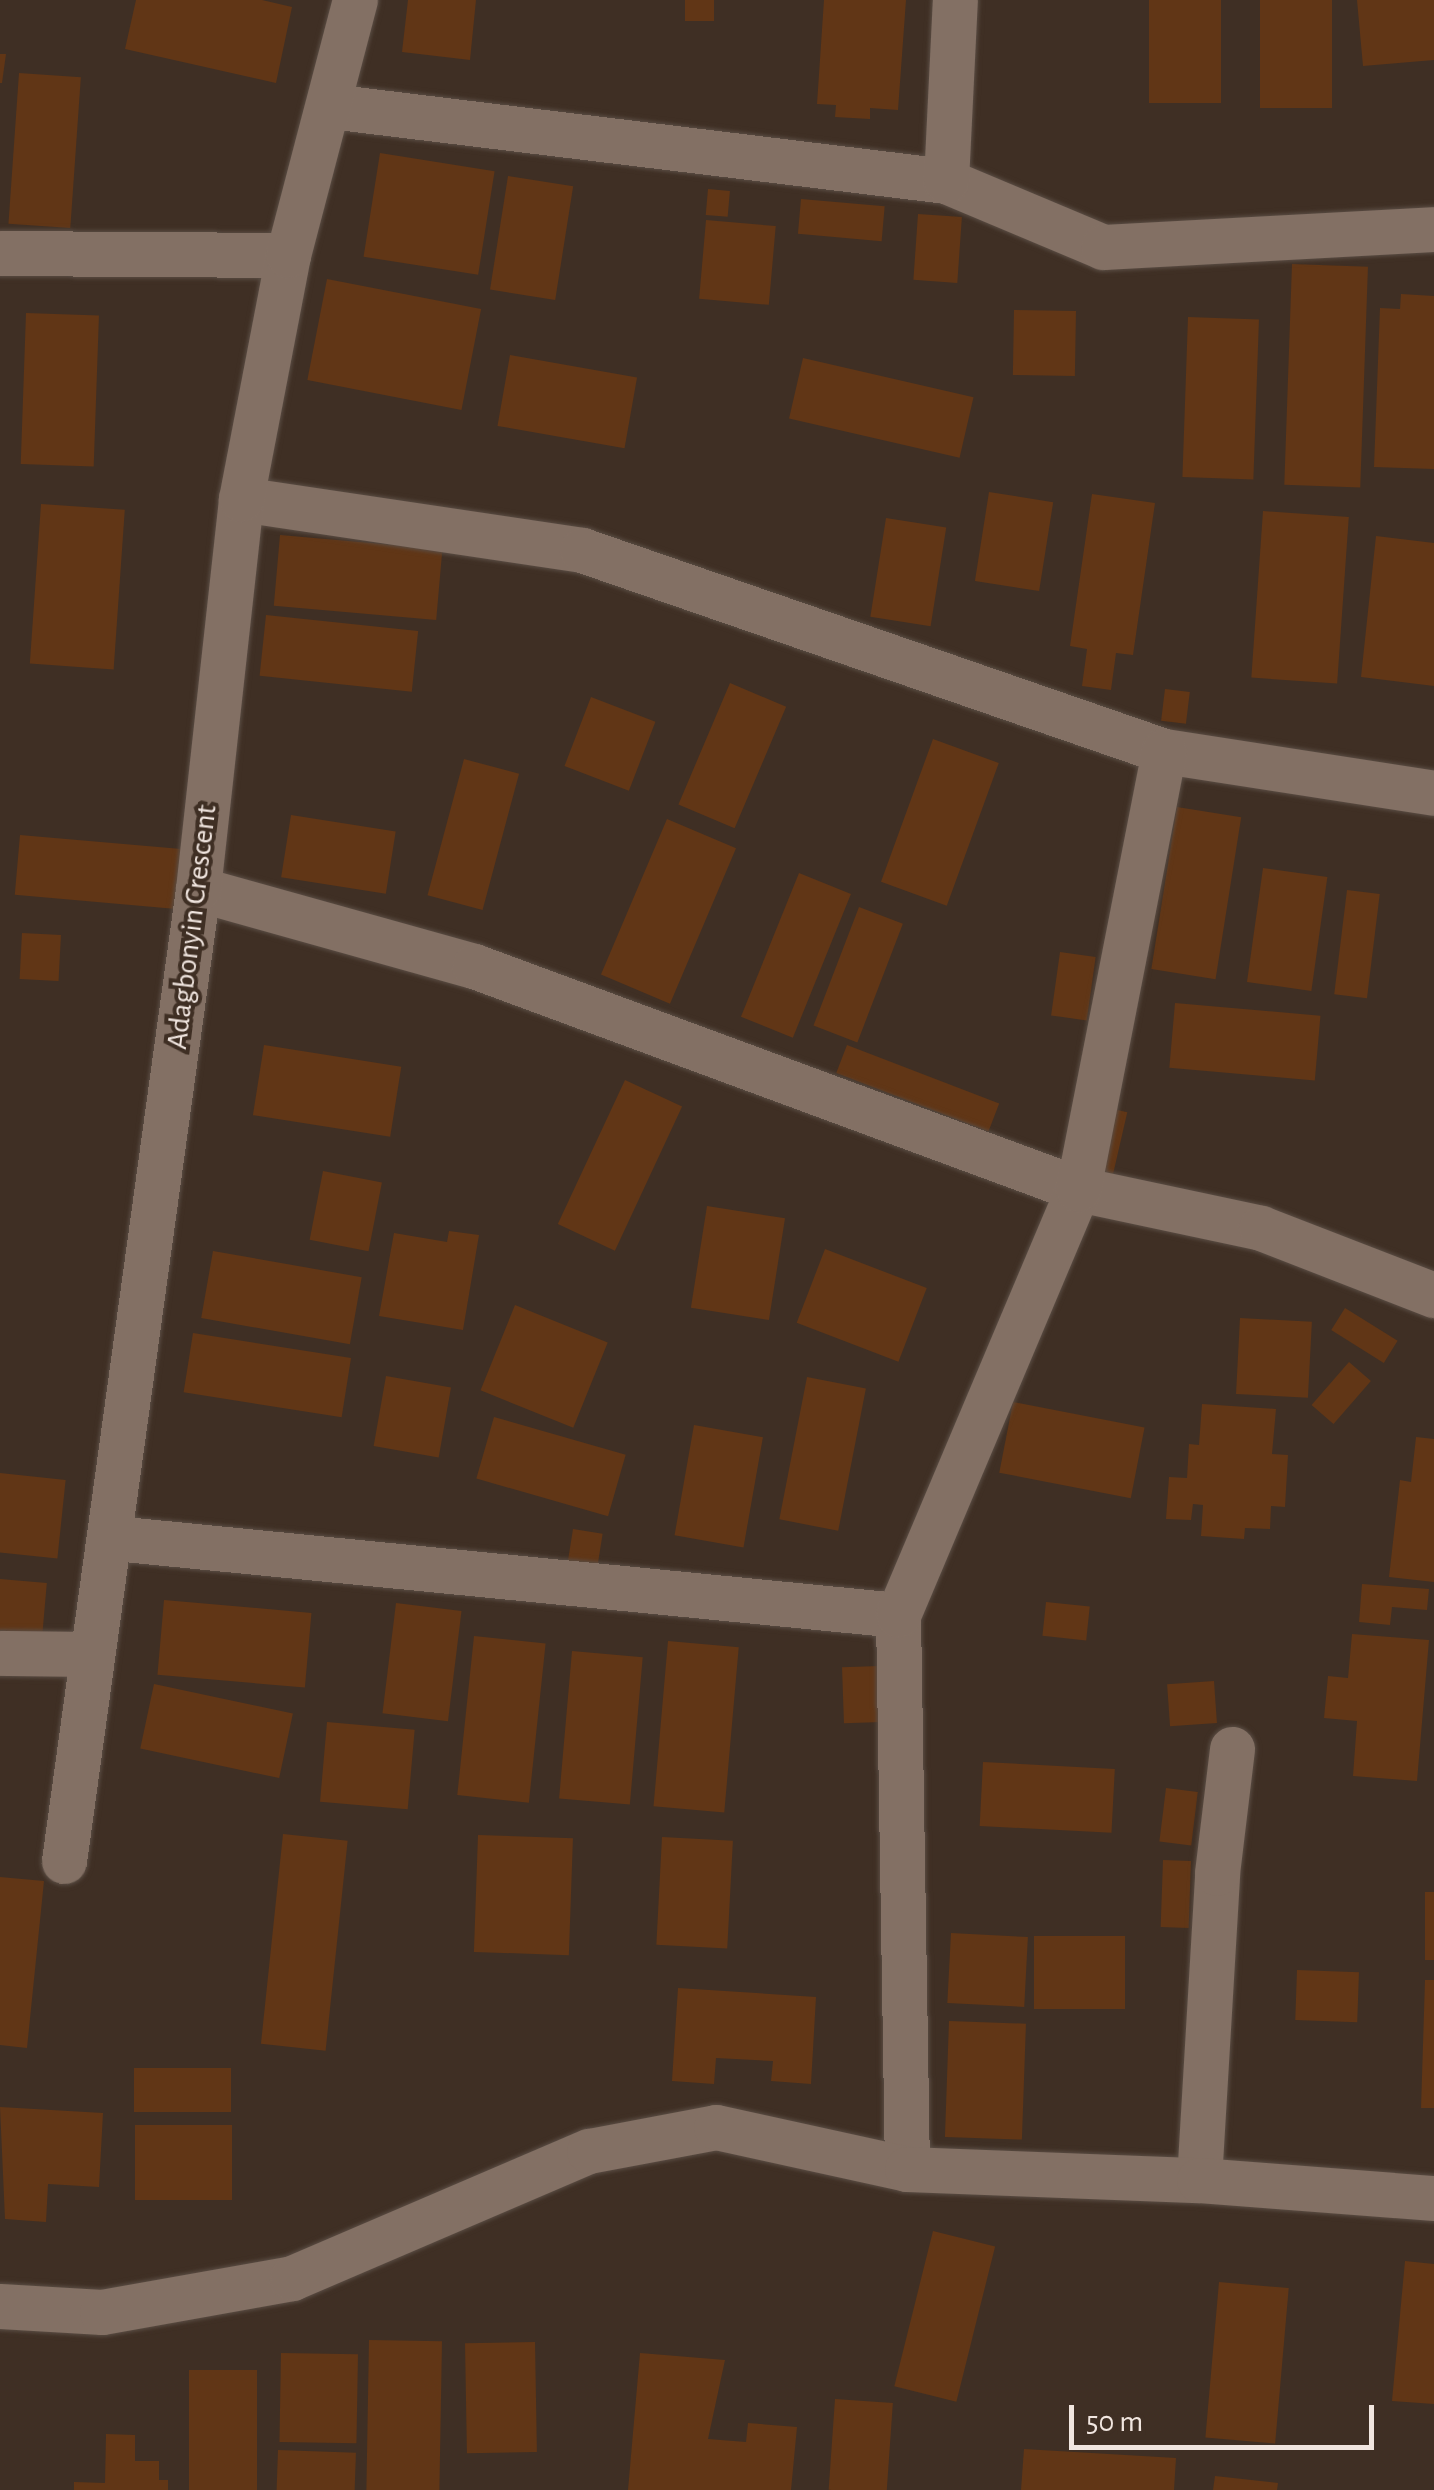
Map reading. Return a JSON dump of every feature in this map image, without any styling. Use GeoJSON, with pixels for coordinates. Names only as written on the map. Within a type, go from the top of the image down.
{"type":"FeatureCollection","features":[{"type":"Feature","properties":{"kind":"street","name":"Adagbonyin Crescent"},"geometry":{"type":"LineString","coordinates":[[64,1861],[89,1654],[114,1538],[198,889],[240,499],[288,255],[355,0]]}},
{"type":"Feature","properties":{"kind":"street"},"geometry":{"type":"LineString","coordinates":[[946,181],[955,0]]}},
{"type":"Feature","properties":{"kind":"street"},"geometry":{"type":"LineString","coordinates":[[330,106],[946,181],[1103,247],[1434,229]]}},
{"type":"Feature","properties":{"kind":"street"},"geometry":{"type":"LineString","coordinates":[[0,253],[288,255]]}},
{"type":"Feature","properties":{"kind":"street"},"geometry":{"type":"LineString","coordinates":[[240,499],[582,550],[1164,751],[1434,794]]}},
{"type":"Feature","properties":{"kind":"street"},"geometry":{"type":"LineString","coordinates":[[907,2170],[898,1615],[1078,1189],[1164,751]]}},
{"type":"Feature","properties":{"kind":"street"},"geometry":{"type":"LineString","coordinates":[[198,889],[474,966],[1078,1189],[1261,1228],[1434,1295]]}},
{"type":"Feature","properties":{"kind":"street"},"geometry":{"type":"LineString","coordinates":[[114,1538],[898,1615]]}},
{"type":"Feature","properties":{"kind":"street"},"geometry":{"type":"LineString","coordinates":[[0,1653],[89,1654]]}},
{"type":"Feature","properties":{"kind":"street"},"geometry":{"type":"LineString","coordinates":[[1198,2180],[1217,1872],[1232,1749]]}},
{"type":"Feature","properties":{"kind":"street"},"geometry":{"type":"LineString","coordinates":[[0,2306],[102,2312],[292,2278],[589,2151],[716,2127],[907,2170],[1198,2180],[1434,2198]]}},
{"type":"Feature","properties":{"kind":"building"},"geometry":{"type":"Polygon","coordinates":[[[136,0],[262,0],[292,7],[276,83],[125,49],[136,0]]]}},
{"type":"Feature","properties":{"kind":"building"},"geometry":{"type":"Polygon","coordinates":[[[408,0],[476,0],[470,60],[402,52],[408,0]]]}},
{"type":"Feature","properties":{"kind":"building"},"geometry":{"type":"Polygon","coordinates":[[[685,0],[714,0],[714,21],[685,21],[685,0]]]}},
{"type":"Feature","properties":{"kind":"building"},"geometry":{"type":"Polygon","coordinates":[[[824,0],[906,0],[898,110],[870,108],[870,119],[835,117],[836,105],[817,104],[824,0]]]}},
{"type":"Feature","properties":{"kind":"building"},"geometry":{"type":"Polygon","coordinates":[[[1149,0],[1221,0],[1221,103],[1149,103],[1149,0]]]}},
{"type":"Feature","properties":{"kind":"building"},"geometry":{"type":"Polygon","coordinates":[[[1260,0],[1332,0],[1332,108],[1260,108],[1260,0]]]}},
{"type":"Feature","properties":{"kind":"building"},"geometry":{"type":"Polygon","coordinates":[[[1357,0],[1434,0],[1434,60],[1363,66],[1357,0]]]}},
{"type":"Feature","properties":{"kind":"building"},"geometry":{"type":"Polygon","coordinates":[[[0,54],[6,54],[2,83],[0,83],[0,54]]]}},
{"type":"Feature","properties":{"kind":"building"},"geometry":{"type":"Polygon","coordinates":[[[19,73],[81,77],[70,228],[8,224],[19,73]]]}},
{"type":"Feature","properties":{"kind":"building"},"geometry":{"type":"Polygon","coordinates":[[[380,153],[495,171],[478,275],[364,257],[380,153]]]}},
{"type":"Feature","properties":{"kind":"building"},"geometry":{"type":"Polygon","coordinates":[[[508,176],[573,186],[555,300],[490,290],[508,176]]]}},
{"type":"Feature","properties":{"kind":"building"},"geometry":{"type":"Polygon","coordinates":[[[708,189],[730,191],[728,217],[706,215],[708,189]]]}},
{"type":"Feature","properties":{"kind":"building"},"geometry":{"type":"Polygon","coordinates":[[[801,199],[885,206],[882,241],[798,234],[801,199]]]}},
{"type":"Feature","properties":{"kind":"building"},"geometry":{"type":"Polygon","coordinates":[[[918,214],[962,217],[957,283],[913,280],[918,214]]]}},
{"type":"Feature","properties":{"kind":"building"},"geometry":{"type":"Polygon","coordinates":[[[706,220],[776,226],[769,305],[699,299],[706,220]]]}},
{"type":"Feature","properties":{"kind":"building"},"geometry":{"type":"Polygon","coordinates":[[[1292,264],[1368,267],[1360,488],[1284,485],[1292,264]]]}},
{"type":"Feature","properties":{"kind":"building"},"geometry":{"type":"Polygon","coordinates":[[[327,279],[481,309],[461,410],[307,380],[327,279]]]}},
{"type":"Feature","properties":{"kind":"building"},"geometry":{"type":"Polygon","coordinates":[[[1401,294],[1434,296],[1434,469],[1374,467],[1380,308],[1400,309],[1401,294]]]}},
{"type":"Feature","properties":{"kind":"building"},"geometry":{"type":"Polygon","coordinates":[[[1014,310],[1076,311],[1075,376],[1013,375],[1014,310]]]}},
{"type":"Feature","properties":{"kind":"building"},"geometry":{"type":"Polygon","coordinates":[[[26,313],[99,316],[94,466],[21,464],[26,313]]]}},
{"type":"Feature","properties":{"kind":"building"},"geometry":{"type":"Polygon","coordinates":[[[1188,317],[1259,319],[1253,479],[1182,477],[1188,317]]]}},
{"type":"Feature","properties":{"kind":"building"},"geometry":{"type":"Polygon","coordinates":[[[510,355],[637,377],[625,448],[497,426],[510,355]]]}},
{"type":"Feature","properties":{"kind":"building"},"geometry":{"type":"Polygon","coordinates":[[[803,358],[974,397],[960,458],[789,418],[803,358]]]}},
{"type":"Feature","properties":{"kind":"building"},"geometry":{"type":"Polygon","coordinates":[[[989,492],[1053,502],[1039,591],[975,581],[989,492]]]}},
{"type":"Feature","properties":{"kind":"building"},"geometry":{"type":"Polygon","coordinates":[[[1092,494],[1155,503],[1133,655],[1116,653],[1111,690],[1082,686],[1087,649],[1070,646],[1092,494]]]}},
{"type":"Feature","properties":{"kind":"building"},"geometry":{"type":"Polygon","coordinates":[[[41,504],[125,510],[114,669],[30,664],[41,504]]]}},
{"type":"Feature","properties":{"kind":"building"},"geometry":{"type":"Polygon","coordinates":[[[1263,511],[1349,517],[1337,684],[1251,678],[1263,511]]]}},
{"type":"Feature","properties":{"kind":"building"},"geometry":{"type":"Polygon","coordinates":[[[886,518],[946,528],[931,626],[870,617],[886,518]]]}},
{"type":"Feature","properties":{"kind":"building"},"geometry":{"type":"Polygon","coordinates":[[[280,535],[442,549],[436,620],[274,606],[280,535]]]}},
{"type":"Feature","properties":{"kind":"building"},"geometry":{"type":"Polygon","coordinates":[[[1376,536],[1434,543],[1434,686],[1361,677],[1376,536]]]}},
{"type":"Feature","properties":{"kind":"building"},"geometry":{"type":"Polygon","coordinates":[[[266,615],[418,631],[412,692],[260,676],[266,615]]]}},
{"type":"Feature","properties":{"kind":"building"},"geometry":{"type":"Polygon","coordinates":[[[730,683],[786,707],[735,828],[678,805],[730,683]]]}},
{"type":"Feature","properties":{"kind":"building"},"geometry":{"type":"Polygon","coordinates":[[[1165,689],[1190,692],[1186,724],[1161,721],[1165,689]]]}},
{"type":"Feature","properties":{"kind":"building"},"geometry":{"type":"Polygon","coordinates":[[[591,697],[655,722],[629,791],[564,766],[591,697]]]}},
{"type":"Feature","properties":{"kind":"building"},"geometry":{"type":"Polygon","coordinates":[[[933,739],[999,763],[947,906],[881,882],[933,739]]]}},
{"type":"Feature","properties":{"kind":"building"},"geometry":{"type":"Polygon","coordinates":[[[464,759],[519,774],[483,910],[428,895],[464,759]]]}},
{"type":"Feature","properties":{"kind":"building"},"geometry":{"type":"Polygon","coordinates":[[[1177,807],[1241,817],[1216,979],[1151,969],[1177,807]]]}},
{"type":"Feature","properties":{"kind":"building"},"geometry":{"type":"Polygon","coordinates":[[[291,815],[396,832],[386,894],[281,877],[291,815]]]}},
{"type":"Feature","properties":{"kind":"building"},"geometry":{"type":"Polygon","coordinates":[[[667,819],[736,848],[670,1004],[601,975],[667,819]]]}},
{"type":"Feature","properties":{"kind":"building"},"geometry":{"type":"Polygon","coordinates":[[[20,835],[181,849],[176,909],[15,895],[20,835]]]}},
{"type":"Feature","properties":{"kind":"building"},"geometry":{"type":"Polygon","coordinates":[[[1263,868],[1327,877],[1311,991],[1247,982],[1263,868]]]}},
{"type":"Feature","properties":{"kind":"building"},"geometry":{"type":"Polygon","coordinates":[[[799,873],[851,894],[793,1038],[741,1017],[799,873]]]}},
{"type":"Feature","properties":{"kind":"building"},"geometry":{"type":"Polygon","coordinates":[[[1347,890],[1380,894],[1367,998],[1334,994],[1347,890]]]}},
{"type":"Feature","properties":{"kind":"building"},"geometry":{"type":"Polygon","coordinates":[[[859,907],[903,924],[857,1042],[813,1026],[859,907]]]}},
{"type":"Feature","properties":{"kind":"building"},"geometry":{"type":"Polygon","coordinates":[[[22,933],[61,935],[59,981],[20,979],[22,933]]]}},
{"type":"Feature","properties":{"kind":"building"},"geometry":{"type":"Polygon","coordinates":[[[1060,952],[1096,957],[1087,1020],[1051,1015],[1060,952]]]}},
{"type":"Feature","properties":{"kind":"building"},"geometry":{"type":"Polygon","coordinates":[[[1175,1003],[1320,1016],[1315,1080],[1169,1068],[1175,1003]]]}},
{"type":"Feature","properties":{"kind":"building"},"geometry":{"type":"Polygon","coordinates":[[[264,1045],[401,1067],[390,1137],[253,1115],[264,1045]]]}},
{"type":"Feature","properties":{"kind":"building"},"geometry":{"type":"Polygon","coordinates":[[[847,1045],[999,1103],[988,1131],[836,1073],[847,1045]]]}},
{"type":"Feature","properties":{"kind":"building"},"geometry":{"type":"Polygon","coordinates":[[[625,1080],[682,1107],[615,1251],[558,1224],[625,1080]]]}},
{"type":"Feature","properties":{"kind":"building"},"geometry":{"type":"Polygon","coordinates":[[[1100,1106],[1127,1112],[1113,1174],[1086,1167],[1100,1106]]]}},
{"type":"Feature","properties":{"kind":"building"},"geometry":{"type":"Polygon","coordinates":[[[323,1171],[382,1182],[369,1251],[310,1240],[323,1171]]]}},
{"type":"Feature","properties":{"kind":"building"},"geometry":{"type":"Polygon","coordinates":[[[707,1206],[785,1218],[769,1320],[691,1308],[707,1206]]]}},
{"type":"Feature","properties":{"kind":"building"},"geometry":{"type":"Polygon","coordinates":[[[449,1231],[479,1235],[463,1330],[379,1316],[394,1233],[447,1242],[449,1231]]]}},
{"type":"Feature","properties":{"kind":"building"},"geometry":{"type":"Polygon","coordinates":[[[825,1249],[927,1288],[898,1362],[797,1323],[825,1249]]]}},
{"type":"Feature","properties":{"kind":"building"},"geometry":{"type":"Polygon","coordinates":[[[213,1251],[362,1277],[350,1344],[201,1318],[213,1251]]]}},
{"type":"Feature","properties":{"kind":"building"},"geometry":{"type":"Polygon","coordinates":[[[515,1305],[608,1342],[573,1428],[481,1390],[515,1305]]]}},
{"type":"Feature","properties":{"kind":"building"},"geometry":{"type":"Polygon","coordinates":[[[1345,1308],[1398,1341],[1384,1363],[1331,1330],[1345,1308]]]}},
{"type":"Feature","properties":{"kind":"building"},"geometry":{"type":"Polygon","coordinates":[[[1240,1318],[1312,1322],[1308,1398],[1236,1394],[1240,1318]]]}},
{"type":"Feature","properties":{"kind":"building"},"geometry":{"type":"Polygon","coordinates":[[[193,1333],[351,1358],[342,1417],[184,1392],[193,1333]]]}},
{"type":"Feature","properties":{"kind":"building"},"geometry":{"type":"Polygon","coordinates":[[[1349,1362],[1371,1381],[1333,1424],[1312,1405],[1349,1362]]]}},
{"type":"Feature","properties":{"kind":"building"},"geometry":{"type":"Polygon","coordinates":[[[386,1376],[451,1387],[439,1457],[374,1446],[386,1376]]]}},
{"type":"Feature","properties":{"kind":"building"},"geometry":{"type":"Polygon","coordinates":[[[807,1377],[866,1388],[838,1531],[779,1519],[807,1377]]]}},
{"type":"Feature","properties":{"kind":"building"},"geometry":{"type":"Polygon","coordinates":[[[1013,1402],[1145,1428],[1131,1498],[999,1473],[1013,1402]]]}},
{"type":"Feature","properties":{"kind":"building"},"geometry":{"type":"Polygon","coordinates":[[[1202,1404],[1276,1409],[1272,1454],[1288,1455],[1285,1507],[1271,1506],[1270,1529],[1245,1528],[1244,1539],[1201,1536],[1203,1505],[1193,1504],[1191,1520],[1166,1519],[1169,1477],[1187,1478],[1189,1444],[1199,1445],[1202,1404]]]}},
{"type":"Feature","properties":{"kind":"building"},"geometry":{"type":"Polygon","coordinates":[[[494,1417],[626,1455],[608,1516],[476,1479],[494,1417]]]}},
{"type":"Feature","properties":{"kind":"building"},"geometry":{"type":"Polygon","coordinates":[[[694,1425],[763,1437],[743,1547],[675,1535],[694,1425]]]}},
{"type":"Feature","properties":{"kind":"building"},"geometry":{"type":"Polygon","coordinates":[[[1416,1437],[1434,1439],[1434,1582],[1389,1577],[1400,1480],[1411,1482],[1416,1437]]]}},
{"type":"Feature","properties":{"kind":"building"},"geometry":{"type":"Polygon","coordinates":[[[0,1473],[66,1480],[57,1558],[0,1552],[0,1473]]]}},
{"type":"Feature","properties":{"kind":"building"},"geometry":{"type":"Polygon","coordinates":[[[573,1529],[603,1534],[597,1569],[567,1565],[573,1529]]]}},
{"type":"Feature","properties":{"kind":"building"},"geometry":{"type":"Polygon","coordinates":[[[0,1579],[47,1583],[42,1634],[0,1630],[0,1579]]]}},
{"type":"Feature","properties":{"kind":"building"},"geometry":{"type":"Polygon","coordinates":[[[1362,1584],[1429,1589],[1427,1610],[1392,1607],[1390,1625],[1359,1622],[1362,1584]]]}},
{"type":"Feature","properties":{"kind":"building"},"geometry":{"type":"Polygon","coordinates":[[[164,1600],[311,1613],[305,1688],[157,1675],[164,1600]]]}},
{"type":"Feature","properties":{"kind":"building"},"geometry":{"type":"Polygon","coordinates":[[[1046,1602],[1090,1607],[1086,1640],[1042,1636],[1046,1602]]]}},
{"type":"Feature","properties":{"kind":"building"},"geometry":{"type":"Polygon","coordinates":[[[396,1603],[462,1611],[448,1721],[382,1713],[396,1603]]]}},
{"type":"Feature","properties":{"kind":"building"},"geometry":{"type":"Polygon","coordinates":[[[1352,1634],[1429,1640],[1417,1781],[1353,1776],[1357,1721],[1324,1718],[1328,1676],[1348,1678],[1352,1634]]]}},
{"type":"Feature","properties":{"kind":"building"},"geometry":{"type":"Polygon","coordinates":[[[474,1636],[546,1644],[529,1803],[457,1795],[474,1636]]]}},
{"type":"Feature","properties":{"kind":"building"},"geometry":{"type":"Polygon","coordinates":[[[668,1641],[739,1647],[724,1813],[654,1806],[668,1641]]]}},
{"type":"Feature","properties":{"kind":"building"},"geometry":{"type":"Polygon","coordinates":[[[572,1651],[643,1657],[630,1805],[559,1798],[572,1651]]]}},
{"type":"Feature","properties":{"kind":"building"},"geometry":{"type":"Polygon","coordinates":[[[880,1666],[882,1722],[844,1723],[842,1667],[880,1666]]]}},
{"type":"Feature","properties":{"kind":"building"},"geometry":{"type":"Polygon","coordinates":[[[1214,1681],[1217,1723],[1170,1726],[1167,1684],[1214,1681]]]}},
{"type":"Feature","properties":{"kind":"building"},"geometry":{"type":"Polygon","coordinates":[[[154,1684],[293,1714],[279,1778],[140,1749],[154,1684]]]}},
{"type":"Feature","properties":{"kind":"building"},"geometry":{"type":"Polygon","coordinates":[[[327,1722],[415,1730],[408,1809],[320,1802],[327,1722]]]}},
{"type":"Feature","properties":{"kind":"building"},"geometry":{"type":"Polygon","coordinates":[[[983,1762],[1115,1769],[1111,1833],[980,1826],[983,1762]]]}},
{"type":"Feature","properties":{"kind":"building"},"geometry":{"type":"Polygon","coordinates":[[[1166,1788],[1198,1792],[1191,1845],[1159,1842],[1166,1788]]]}},
{"type":"Feature","properties":{"kind":"building"},"geometry":{"type":"Polygon","coordinates":[[[283,1834],[348,1841],[326,2051],[261,2044],[283,1834]]]}},
{"type":"Feature","properties":{"kind":"building"},"geometry":{"type":"Polygon","coordinates":[[[478,1835],[573,1838],[569,1955],[474,1952],[478,1835]]]}},
{"type":"Feature","properties":{"kind":"building"},"geometry":{"type":"Polygon","coordinates":[[[662,1837],[733,1841],[727,1949],[656,1945],[662,1837]]]}},
{"type":"Feature","properties":{"kind":"building"},"geometry":{"type":"Polygon","coordinates":[[[1163,1860],[1191,1861],[1189,1928],[1161,1927],[1163,1860]]]}},
{"type":"Feature","properties":{"kind":"building"},"geometry":{"type":"Polygon","coordinates":[[[0,1877],[44,1881],[27,2048],[0,2045],[0,1877]]]}},
{"type":"Feature","properties":{"kind":"building"},"geometry":{"type":"Polygon","coordinates":[[[1425,1892],[1434,1892],[1434,1960],[1425,1960],[1425,1892]]]}},
{"type":"Feature","properties":{"kind":"building"},"geometry":{"type":"Polygon","coordinates":[[[951,1933],[1028,1937],[1024,2007],[947,2003],[951,1933]]]}},
{"type":"Feature","properties":{"kind":"building"},"geometry":{"type":"Polygon","coordinates":[[[1034,1936],[1125,1936],[1125,2009],[1034,2009],[1034,1936]]]}},
{"type":"Feature","properties":{"kind":"building"},"geometry":{"type":"Polygon","coordinates":[[[1297,1970],[1359,1972],[1357,2022],[1295,2020],[1297,1970]]]}},
{"type":"Feature","properties":{"kind":"building"},"geometry":{"type":"Polygon","coordinates":[[[1425,1980],[1434,1980],[1434,2108],[1421,2108],[1425,1980]]]}},
{"type":"Feature","properties":{"kind":"building"},"geometry":{"type":"Polygon","coordinates":[[[678,1988],[816,1997],[811,2084],[771,2081],[773,2061],[716,2058],[714,2084],[672,2081],[678,1988]]]}},
{"type":"Feature","properties":{"kind":"building"},"geometry":{"type":"Polygon","coordinates":[[[949,2021],[1026,2024],[1022,2140],[945,2137],[949,2021]]]}},
{"type":"Feature","properties":{"kind":"building"},"geometry":{"type":"Polygon","coordinates":[[[134,2068],[231,2068],[231,2112],[134,2112],[134,2068]]]}},
{"type":"Feature","properties":{"kind":"building"},"geometry":{"type":"Polygon","coordinates":[[[0,2107],[103,2113],[99,2187],[48,2184],[46,2222],[5,2219],[0,2107]]]}},
{"type":"Feature","properties":{"kind":"building"},"geometry":{"type":"Polygon","coordinates":[[[135,2125],[232,2125],[232,2200],[135,2200],[135,2125]]]}},
{"type":"Feature","properties":{"kind":"building"},"geometry":{"type":"Polygon","coordinates":[[[933,2231],[995,2246],[956,2402],[894,2386],[933,2231]]]}},
{"type":"Feature","properties":{"kind":"building"},"geometry":{"type":"Polygon","coordinates":[[[1405,2261],[1434,2264],[1434,2404],[1392,2401],[1405,2261]]]}},
{"type":"Feature","properties":{"kind":"building"},"geometry":{"type":"Polygon","coordinates":[[[1219,2282],[1289,2288],[1275,2444],[1205,2437],[1219,2282]]]}},
{"type":"Feature","properties":{"kind":"building"},"geometry":{"type":"Polygon","coordinates":[[[369,2340],[442,2341],[439,2490],[366,2490],[369,2340]]]}},
{"type":"Feature","properties":{"kind":"building"},"geometry":{"type":"Polygon","coordinates":[[[535,2342],[537,2452],[467,2453],[465,2343],[535,2342]]]}},
{"type":"Feature","properties":{"kind":"building"},"geometry":{"type":"Polygon","coordinates":[[[281,2353],[358,2354],[356,2443],[279,2442],[281,2353]]]}},
{"type":"Feature","properties":{"kind":"building"},"geometry":{"type":"Polygon","coordinates":[[[640,2353],[725,2360],[708,2439],[746,2442],[748,2423],[797,2427],[791,2490],[628,2490],[640,2353]]]}},
{"type":"Feature","properties":{"kind":"building"},"geometry":{"type":"Polygon","coordinates":[[[189,2370],[257,2370],[257,2490],[189,2490],[189,2370]]]}},
{"type":"Feature","properties":{"kind":"building"},"geometry":{"type":"Polygon","coordinates":[[[835,2399],[893,2403],[887,2490],[829,2490],[835,2399]]]}},
{"type":"Feature","properties":{"kind":"building"},"geometry":{"type":"Polygon","coordinates":[[[106,2434],[135,2435],[135,2461],[159,2461],[159,2480],[168,2480],[168,2490],[74,2490],[74,2482],[105,2483],[106,2434]]]}},
{"type":"Feature","properties":{"kind":"building"},"geometry":{"type":"Polygon","coordinates":[[[1024,2449],[1176,2458],[1174,2490],[1021,2490],[1024,2449]]]}},
{"type":"Feature","properties":{"kind":"building"},"geometry":{"type":"Polygon","coordinates":[[[278,2450],[356,2453],[355,2490],[277,2490],[278,2450]]]}},
{"type":"Feature","properties":{"kind":"building"},"geometry":{"type":"Polygon","coordinates":[[[1215,2476],[1278,2483],[1277,2490],[1213,2490],[1215,2476]]]}}]}
